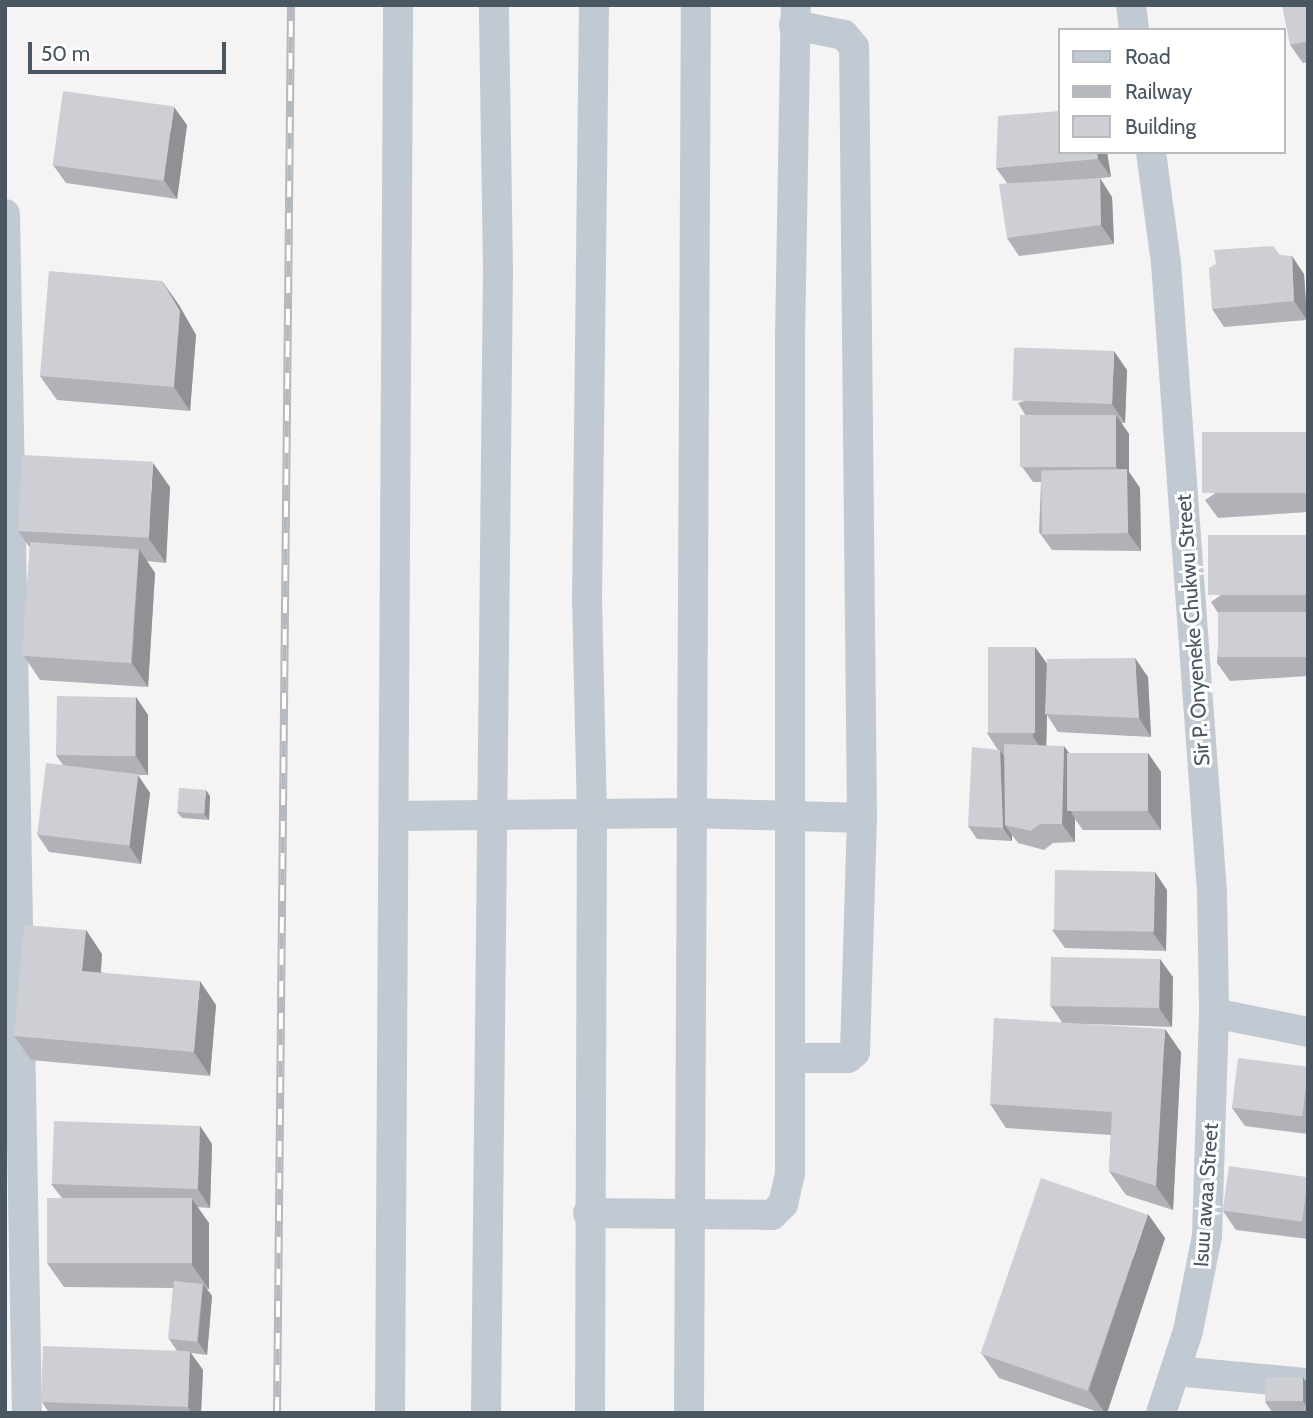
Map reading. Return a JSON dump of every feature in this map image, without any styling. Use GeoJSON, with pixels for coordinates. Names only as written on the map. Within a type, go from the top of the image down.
{"type":"FeatureCollection","features":[{"type":"Feature","properties":{"kind":"street"},"geometry":{"type":"LineString","coordinates":[[390,1413],[398,5]]}},
{"type":"Feature","properties":{"kind":"street"},"geometry":{"type":"LineString","coordinates":[[486,1413],[498,270],[494,5]]}},
{"type":"Feature","properties":{"kind":"street"},"geometry":{"type":"LineString","coordinates":[[590,1413],[588,1213],[592,817],[587,603],[594,5]]}},
{"type":"Feature","properties":{"kind":"street"},"geometry":{"type":"LineString","coordinates":[[689,1413],[696,5]]}},
{"type":"Feature","properties":{"kind":"street"},"geometry":{"type":"LineString","coordinates":[[1131,5],[1134,28]]}},
{"type":"Feature","properties":{"kind":"street"},"geometry":{"type":"LineString","coordinates":[[588,1213],[772,1215],[783,1204],[790,1173],[794,1058],[795,15],[844,35],[854,47],[862,818],[855,1052],[848,1058],[794,1058]]}},
{"type":"Feature","properties":{"kind":"street","name":"Sir P. Onyeneke Chukwu Street"},"geometry":{"type":"LineString","coordinates":[[1151,154],[1168,290],[1212,893],[1214,1013]]}},
{"type":"Feature","properties":{"kind":"street"},"geometry":{"type":"LineString","coordinates":[[5,214],[27,1413]]}},
{"type":"Feature","properties":{"kind":"street"},"geometry":{"type":"LineString","coordinates":[[394,816],[592,817],[691,813],[862,818]]}},
{"type":"Feature","properties":{"kind":"street"},"geometry":{"type":"LineString","coordinates":[[1214,1013],[1308,1032]]}},
{"type":"Feature","properties":{"kind":"street","name":"Isuu awaa Street"},"geometry":{"type":"LineString","coordinates":[[1161,1413],[1197,1293],[1207,1236],[1214,1013]]}},
{"type":"Feature","properties":{"kind":"street"},"geometry":{"type":"LineString","coordinates":[[1175,1371],[1308,1383]]}},
{"type":"Feature","properties":{"kind":"building"},"geometry":{"type":"Polygon","coordinates":[[[1282,5],[1308,5],[1308,41],[1290,45],[1282,5]]]}},
{"type":"Feature","properties":{"kind":"building"},"geometry":{"type":"Polygon","coordinates":[[[63,91],[174,107],[163,181],[53,165],[63,91]]]}},
{"type":"Feature","properties":{"kind":"building"},"geometry":{"type":"Polygon","coordinates":[[[1058,111],[1058,154],[1097,154],[1098,159],[996,168],[998,116],[1058,111]]]}},
{"type":"Feature","properties":{"kind":"building"},"geometry":{"type":"Polygon","coordinates":[[[1100,178],[1101,225],[1007,238],[999,184],[1100,178]]]}},
{"type":"Feature","properties":{"kind":"building"},"geometry":{"type":"Polygon","coordinates":[[[1273,246],[1280,255],[1292,256],[1294,301],[1212,309],[1209,268],[1216,264],[1214,250],[1273,246]]]}},
{"type":"Feature","properties":{"kind":"building"},"geometry":{"type":"Polygon","coordinates":[[[49,271],[162,281],[180,311],[174,387],[40,376],[49,271]]]}},
{"type":"Feature","properties":{"kind":"building"},"geometry":{"type":"Polygon","coordinates":[[[1014,348],[1114,351],[1112,404],[1012,400],[1014,348]]]}},
{"type":"Feature","properties":{"kind":"building"},"geometry":{"type":"Polygon","coordinates":[[[1020,415],[1116,415],[1116,467],[1020,467],[1020,415]]]}},
{"type":"Feature","properties":{"kind":"building"},"geometry":{"type":"Polygon","coordinates":[[[1202,432],[1308,432],[1308,493],[1202,493],[1202,432]]]}},
{"type":"Feature","properties":{"kind":"building"},"geometry":{"type":"Polygon","coordinates":[[[22,455],[153,462],[149,538],[18,531],[22,455]]]}},
{"type":"Feature","properties":{"kind":"building"},"geometry":{"type":"Polygon","coordinates":[[[1127,469],[1128,533],[1042,534],[1041,471],[1127,469]]]}},
{"type":"Feature","properties":{"kind":"building"},"geometry":{"type":"Polygon","coordinates":[[[1208,535],[1308,535],[1308,595],[1208,595],[1208,535]]]}},
{"type":"Feature","properties":{"kind":"building"},"geometry":{"type":"Polygon","coordinates":[[[30,542],[139,550],[131,663],[22,656],[30,542]]]}},
{"type":"Feature","properties":{"kind":"building"},"geometry":{"type":"Polygon","coordinates":[[[1218,612],[1308,612],[1308,657],[1218,657],[1218,612]]]}},
{"type":"Feature","properties":{"kind":"building"},"geometry":{"type":"Polygon","coordinates":[[[988,647],[1035,647],[1035,733],[988,733],[988,647]]]}},
{"type":"Feature","properties":{"kind":"building"},"geometry":{"type":"Polygon","coordinates":[[[1135,658],[1139,718],[1045,714],[1047,659],[1135,658]]]}},
{"type":"Feature","properties":{"kind":"building"},"geometry":{"type":"Polygon","coordinates":[[[57,696],[136,697],[135,756],[56,755],[57,696]]]}},
{"type":"Feature","properties":{"kind":"building"},"geometry":{"type":"Polygon","coordinates":[[[1004,744],[1064,746],[1062,824],[1040,824],[1031,831],[1005,825],[1004,744]]]}},
{"type":"Feature","properties":{"kind":"building"},"geometry":{"type":"Polygon","coordinates":[[[972,747],[1000,750],[1003,828],[968,826],[972,747]]]}},
{"type":"Feature","properties":{"kind":"building"},"geometry":{"type":"Polygon","coordinates":[[[1067,753],[1148,753],[1148,811],[1067,811],[1067,753]]]}},
{"type":"Feature","properties":{"kind":"building"},"geometry":{"type":"Polygon","coordinates":[[[46,763],[138,774],[130,846],[37,834],[46,763]]]}},
{"type":"Feature","properties":{"kind":"building"},"geometry":{"type":"Polygon","coordinates":[[[179,788],[206,790],[204,814],[177,812],[179,788]]]}},
{"type":"Feature","properties":{"kind":"building"},"geometry":{"type":"Polygon","coordinates":[[[1055,870],[1155,872],[1154,932],[1054,930],[1055,870]]]}},
{"type":"Feature","properties":{"kind":"building"},"geometry":{"type":"Polygon","coordinates":[[[24,925],[86,930],[82,971],[200,981],[194,1052],[14,1036],[24,925]]]}},
{"type":"Feature","properties":{"kind":"building"},"geometry":{"type":"Polygon","coordinates":[[[1051,957],[1160,959],[1159,1008],[1050,1006],[1051,957]]]}},
{"type":"Feature","properties":{"kind":"building"},"geometry":{"type":"Polygon","coordinates":[[[994,1018],[1165,1029],[1156,1186],[1109,1171],[1112,1112],[990,1104],[994,1018]]]}},
{"type":"Feature","properties":{"kind":"building"},"geometry":{"type":"Polygon","coordinates":[[[1238,1058],[1308,1067],[1302,1116],[1232,1108],[1238,1058]]]}},
{"type":"Feature","properties":{"kind":"building"},"geometry":{"type":"Polygon","coordinates":[[[54,1121],[200,1126],[198,1189],[52,1184],[54,1121]]]}},
{"type":"Feature","properties":{"kind":"building"},"geometry":{"type":"Polygon","coordinates":[[[1229,1166],[1308,1177],[1302,1222],[1223,1211],[1229,1166]]]}},
{"type":"Feature","properties":{"kind":"building"},"geometry":{"type":"Polygon","coordinates":[[[1041,1178],[1148,1215],[1087,1391],[980,1354],[1041,1178]]]}},
{"type":"Feature","properties":{"kind":"building"},"geometry":{"type":"Polygon","coordinates":[[[47,1198],[192,1198],[192,1263],[47,1263],[47,1198]]]}},
{"type":"Feature","properties":{"kind":"building"},"geometry":{"type":"Polygon","coordinates":[[[174,1281],[203,1284],[197,1342],[168,1339],[174,1281]]]}},
{"type":"Feature","properties":{"kind":"building"},"geometry":{"type":"Polygon","coordinates":[[[43,1346],[190,1351],[188,1407],[41,1402],[43,1346]]]}},
{"type":"Feature","properties":{"kind":"building"},"geometry":{"type":"Polygon","coordinates":[[[1265,1377],[1303,1377],[1303,1401],[1265,1401],[1265,1377]]]}},
{"type":"Feature","properties":{"kind":"railway"},"geometry":{"type":"LineString","coordinates":[[277,1413],[291,5]]}}]}
